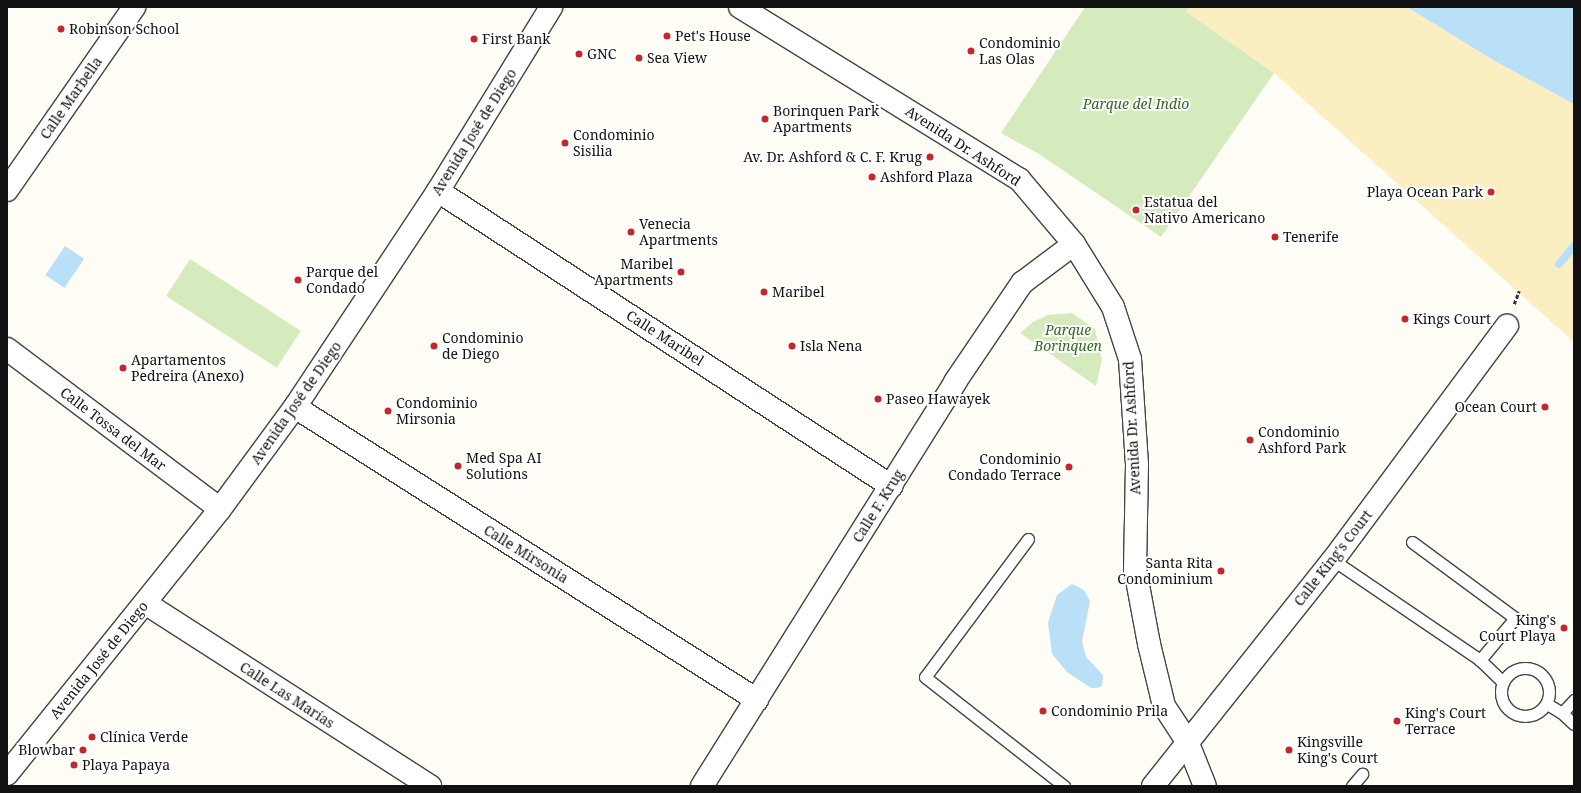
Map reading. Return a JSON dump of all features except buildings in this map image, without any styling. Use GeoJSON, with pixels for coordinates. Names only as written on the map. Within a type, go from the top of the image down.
{"type":"FeatureCollection","features":[{"type":"Feature","properties":{"kind":"street","name":"Calle Marbella"},"geometry":{"type":"LineString","coordinates":[[7,190],[134,7]]}},
{"type":"Feature","properties":{"kind":"street","name":"Avenida José de Diego"},"geometry":{"type":"LineString","coordinates":[[7,774],[220,509],[295,407],[438,191],[551,7]]}},
{"type":"Feature","properties":{"kind":"street","name":"Avenida Dr. Ashford"},"geometry":{"type":"LineString","coordinates":[[740,7],[1019,179],[1074,244],[1112,306],[1130,359],[1137,465],[1135,569],[1149,644],[1164,706],[1187,741],[1205,786]]}},
{"type":"Feature","properties":{"kind":"street","name":"Calle Maribel"},"geometry":{"type":"LineString","coordinates":[[438,191],[891,486]]}},
{"type":"Feature","properties":{"kind":"street","name":"Calle F. Krug"},"geometry":{"type":"LineString","coordinates":[[702,786],[955,382],[1022,283],[1074,244]]}},
{"type":"Feature","properties":{"kind":"street","name":"Calle King's Court"},"geometry":{"type":"LineString","coordinates":[[1153,786],[1187,741],[1333,560],[1507,326]]}},
{"type":"Feature","properties":{"kind":"street","name":"Calle Tossa del Mar"},"geometry":{"type":"LineString","coordinates":[[7,349],[220,509]]}},
{"type":"Feature","properties":{"kind":"street","name":"Calle Mirsonia"},"geometry":{"type":"LineString","coordinates":[[295,407],[757,700]]}},
{"type":"Feature","properties":{"kind":"street","name":"Calle Las Marías"},"geometry":{"type":"LineString","coordinates":[[145,603],[430,786]]}},
{"type":"Feature","properties":{"kind":"lane"},"geometry":{"type":"LineString","coordinates":[[1028,539],[925,677],[1064,786]]}},
{"type":"Feature","properties":{"kind":"lane"},"geometry":{"type":"LineString","coordinates":[[1412,542],[1514,618],[1480,660]]}},
{"type":"Feature","properties":{"kind":"lane"},"geometry":{"type":"LineString","coordinates":[[1333,560],[1480,660],[1503,682]]}},
{"type":"Feature","properties":{"kind":"lane"},"geometry":{"type":"LineString","coordinates":[[1519,668],[1526,668],[1540,672],[1550,690],[1547,704],[1536,714],[1521,716],[1514,714],[1504,704],[1501,697],[1503,682],[1507,676],[1519,668]]}},
{"type":"Feature","properties":{"kind":"lane"},"geometry":{"type":"LineString","coordinates":[[1562,713],[1574,700]]}},
{"type":"Feature","properties":{"kind":"lane"},"geometry":{"type":"LineString","coordinates":[[1547,704],[1562,713],[1574,724]]}},
{"type":"Feature","properties":{"kind":"lane"},"geometry":{"type":"LineString","coordinates":[[1352,786],[1362,774]]}},
{"type":"Feature","properties":{"kind":"green space","name":"Parque del Indio"},"geometry":{"type":"Polygon","coordinates":[[[1085,7],[1190,7],[1187,12],[1274,73],[1161,237],[1039,154],[1001,133],[1085,7]]]}},
{"type":"Feature","properties":{"kind":"green space"},"geometry":{"type":"Polygon","coordinates":[[[190,259],[301,331],[277,368],[166,296],[190,259]]]}},
{"type":"Feature","properties":{"kind":"green space","name":"Parque Borinquen"},"geometry":{"type":"Polygon","coordinates":[[[1072,313],[1095,329],[1102,360],[1096,386],[1020,333],[1033,322],[1048,315],[1072,313]]]}},
{"type":"Feature","properties":{"kind":"sand","name":"Playa Ocean Park"},"geometry":{"type":"Polygon","coordinates":[[[1190,7],[1407,7],[1493,60],[1574,104],[1574,342],[1274,73],[1186,12],[1190,7]]]}},
{"type":"Feature","properties":{"kind":"water"},"geometry":{"type":"Polygon","coordinates":[[[1407,7],[1574,7],[1574,104],[1493,60],[1407,7]]]}},
{"type":"Feature","properties":{"kind":"water"},"geometry":{"type":"Polygon","coordinates":[[[65,246],[84,259],[64,288],[45,275],[65,246]]]}},
{"type":"Feature","properties":{"kind":"water"},"geometry":{"type":"Polygon","coordinates":[[[1072,584],[1084,590],[1090,601],[1082,641],[1086,657],[1103,675],[1102,686],[1097,688],[1091,688],[1067,672],[1052,654],[1048,623],[1057,595],[1072,584]]]}},
{"type":"Feature","properties":{"kind":"waterway"},"geometry":{"type":"LineString","coordinates":[[1559,264],[1574,246]]}},
{"type":"Feature","properties":{"kind":"place","name":"Robinson School"},"geometry":{"type":"Point","coordinates":[61,29]}},
{"type":"Feature","properties":{"kind":"place","name":"Pet's House"},"geometry":{"type":"Point","coordinates":[667,36]}},
{"type":"Feature","properties":{"kind":"place","name":"First Bank"},"geometry":{"type":"Point","coordinates":[474,39]}},
{"type":"Feature","properties":{"kind":"place","name":"Condominio Las Olas"},"geometry":{"type":"Point","coordinates":[971,51]}},
{"type":"Feature","properties":{"kind":"place","name":"GNC"},"geometry":{"type":"Point","coordinates":[579,54]}},
{"type":"Feature","properties":{"kind":"place","name":"Sea View"},"geometry":{"type":"Point","coordinates":[639,58]}},
{"type":"Feature","properties":{"kind":"place","name":"Borinquen Park Apartments"},"geometry":{"type":"Point","coordinates":[765,119]}},
{"type":"Feature","properties":{"kind":"place","name":"Condominio Sisilia"},"geometry":{"type":"Point","coordinates":[565,143]}},
{"type":"Feature","properties":{"kind":"place","name":"Av. Dr. Ashford & C. F. Krug"},"geometry":{"type":"Point","coordinates":[930,157]}},
{"type":"Feature","properties":{"kind":"place","name":"Ashford Plaza"},"geometry":{"type":"Point","coordinates":[872,177]}},
{"type":"Feature","properties":{"kind":"place","name":"Playa Ocean Park"},"geometry":{"type":"Point","coordinates":[1491,192]}},
{"type":"Feature","properties":{"kind":"place","name":"Estatua del Nativo Americano"},"geometry":{"type":"Point","coordinates":[1136,210]}},
{"type":"Feature","properties":{"kind":"place","name":"Venecia Apartments"},"geometry":{"type":"Point","coordinates":[631,232]}},
{"type":"Feature","properties":{"kind":"place","name":"Tenerife"},"geometry":{"type":"Point","coordinates":[1275,237]}},
{"type":"Feature","properties":{"kind":"place","name":"Maribel Apartments"},"geometry":{"type":"Point","coordinates":[681,272]}},
{"type":"Feature","properties":{"kind":"place","name":"Parque del Condado"},"geometry":{"type":"Point","coordinates":[298,280]}},
{"type":"Feature","properties":{"kind":"place","name":"Maribel"},"geometry":{"type":"Point","coordinates":[764,292]}},
{"type":"Feature","properties":{"kind":"place","name":"Kings Court"},"geometry":{"type":"Point","coordinates":[1405,319]}},
{"type":"Feature","properties":{"kind":"place","name":"Condominio de Diego"},"geometry":{"type":"Point","coordinates":[434,346]}},
{"type":"Feature","properties":{"kind":"place","name":"Isla Nena"},"geometry":{"type":"Point","coordinates":[792,346]}},
{"type":"Feature","properties":{"kind":"place","name":"Apartamentos Pedreira (Anexo)"},"geometry":{"type":"Point","coordinates":[123,368]}},
{"type":"Feature","properties":{"kind":"place","name":"Paseo Hawayek"},"geometry":{"type":"Point","coordinates":[878,399]}},
{"type":"Feature","properties":{"kind":"place","name":"Ocean Court"},"geometry":{"type":"Point","coordinates":[1545,407]}},
{"type":"Feature","properties":{"kind":"place","name":"Condominio Mirsonia"},"geometry":{"type":"Point","coordinates":[388,411]}},
{"type":"Feature","properties":{"kind":"place","name":"Condominio Ashford Park"},"geometry":{"type":"Point","coordinates":[1250,440]}},
{"type":"Feature","properties":{"kind":"place","name":"Med Spa AI Solutions"},"geometry":{"type":"Point","coordinates":[458,466]}},
{"type":"Feature","properties":{"kind":"place","name":"Condominio Condado Terrace"},"geometry":{"type":"Point","coordinates":[1069,467]}},
{"type":"Feature","properties":{"kind":"place","name":"Santa Rita Condominium"},"geometry":{"type":"Point","coordinates":[1221,571]}},
{"type":"Feature","properties":{"kind":"place","name":"King's Court Playa"},"geometry":{"type":"Point","coordinates":[1564,628]}},
{"type":"Feature","properties":{"kind":"place","name":"Condominio Prila"},"geometry":{"type":"Point","coordinates":[1043,711]}},
{"type":"Feature","properties":{"kind":"place","name":"King's Court Terrace"},"geometry":{"type":"Point","coordinates":[1397,721]}},
{"type":"Feature","properties":{"kind":"place","name":"Clínica Verde"},"geometry":{"type":"Point","coordinates":[92,737]}},
{"type":"Feature","properties":{"kind":"place","name":"Blowbar"},"geometry":{"type":"Point","coordinates":[83,750]}},
{"type":"Feature","properties":{"kind":"place","name":"Kingsville King's Court"},"geometry":{"type":"Point","coordinates":[1289,750]}},
{"type":"Feature","properties":{"kind":"place","name":"Playa Papaya"},"geometry":{"type":"Point","coordinates":[74,765]}}]}
